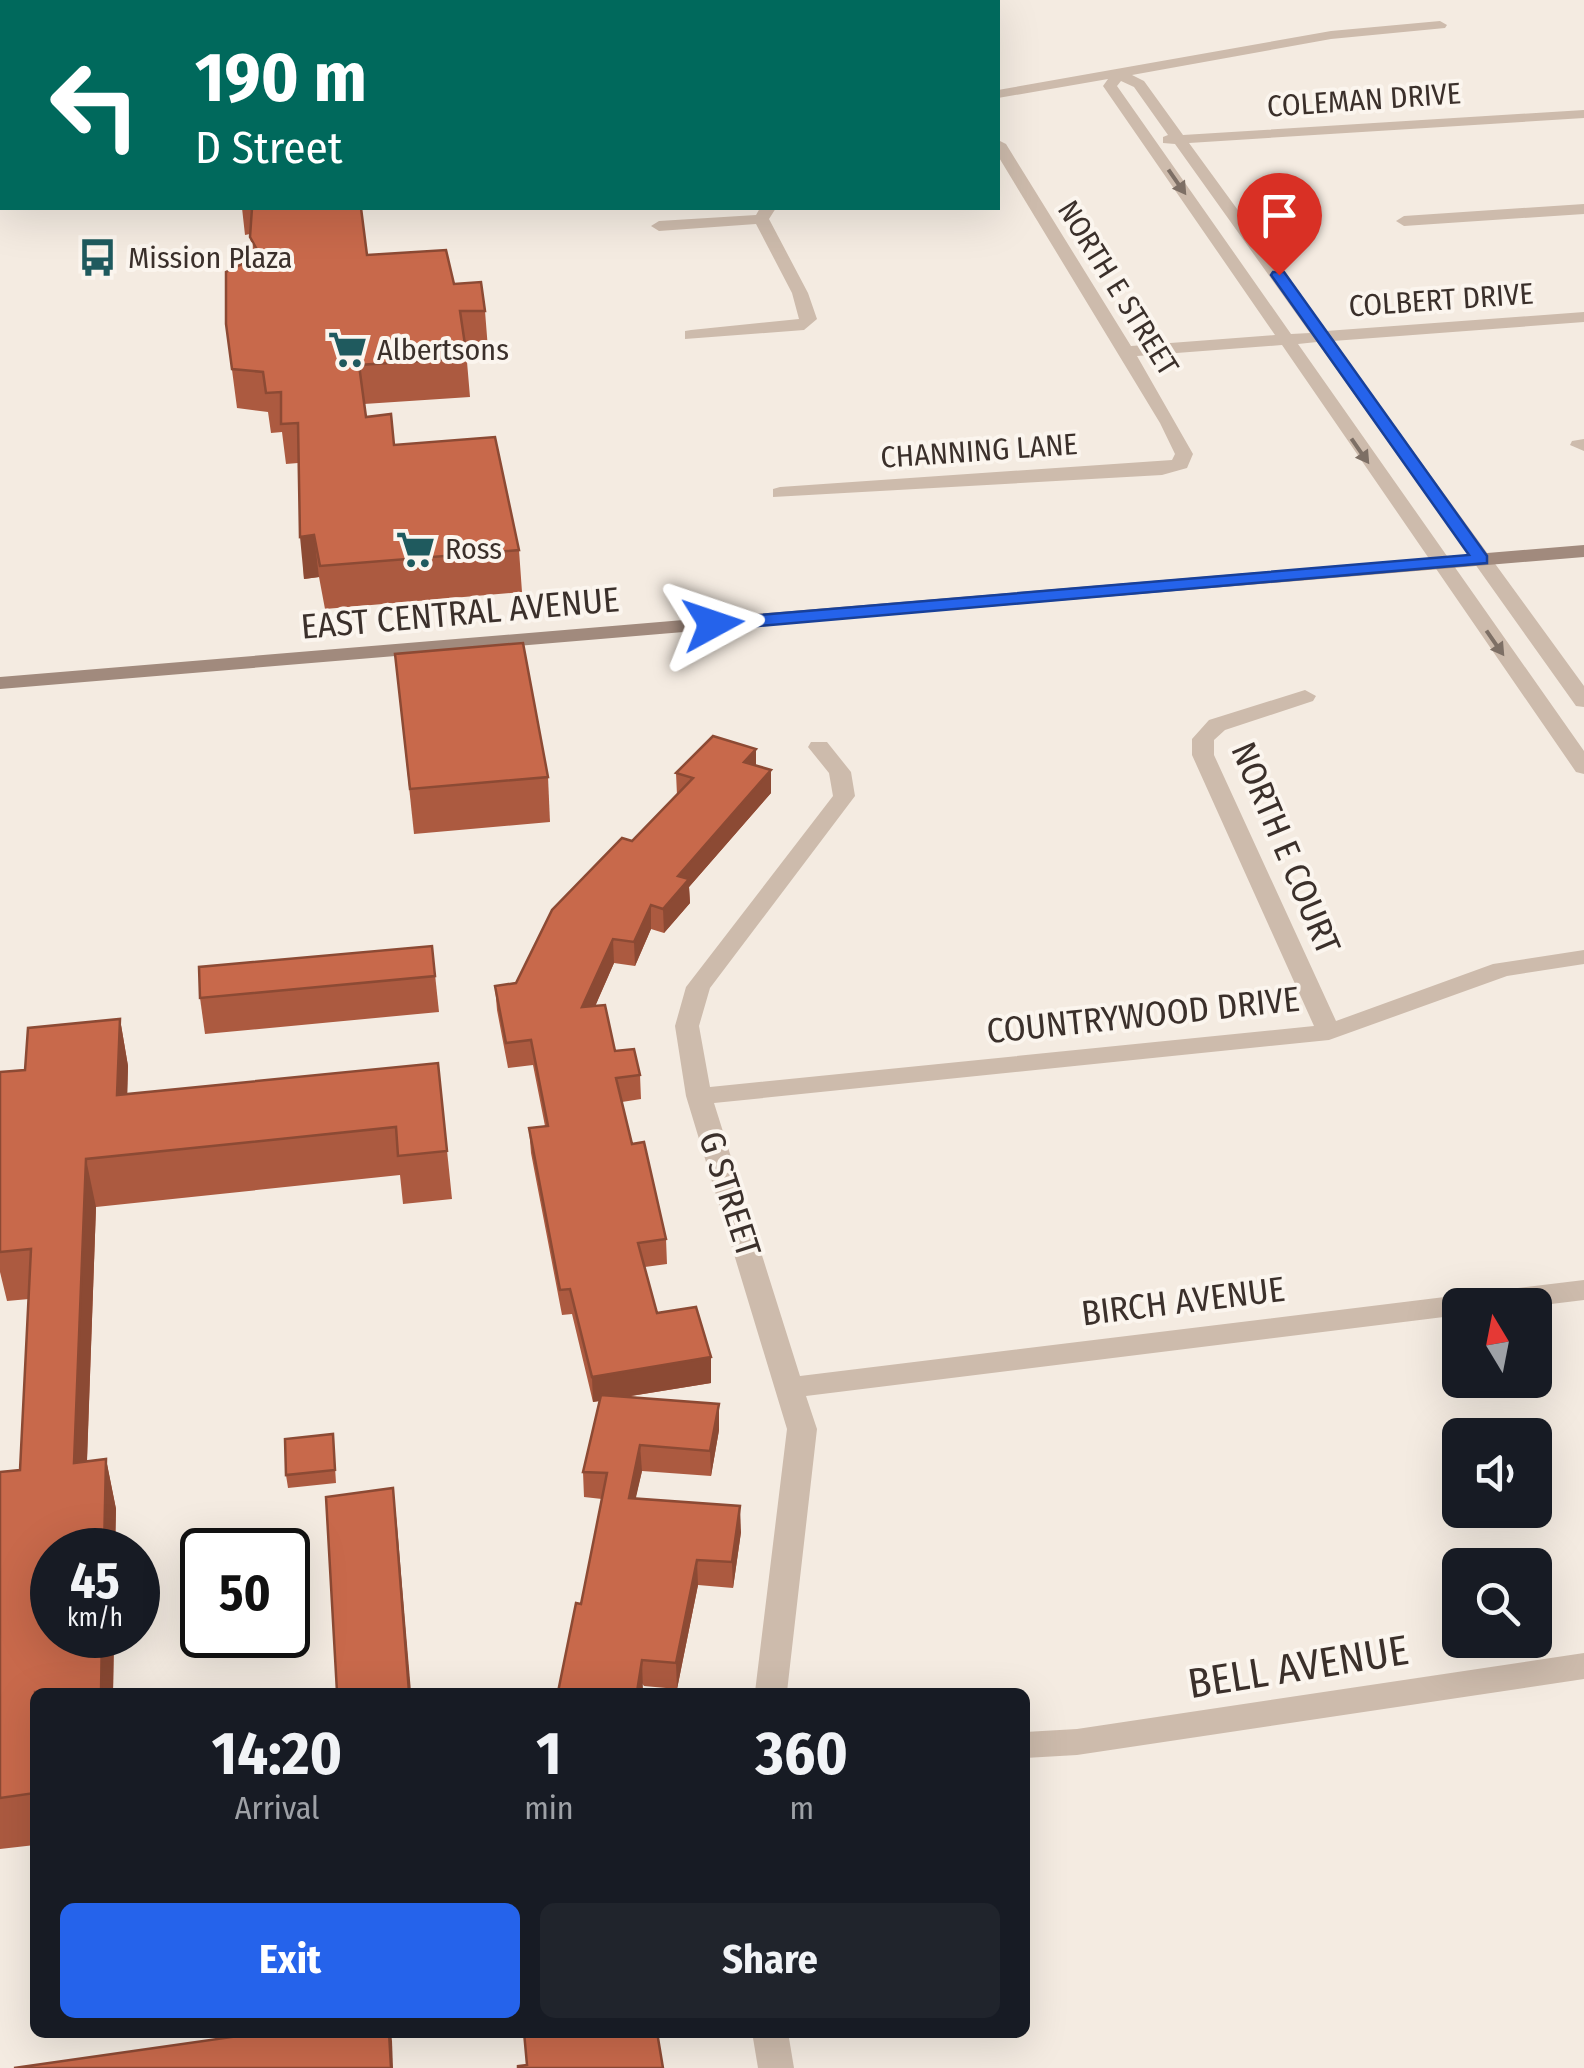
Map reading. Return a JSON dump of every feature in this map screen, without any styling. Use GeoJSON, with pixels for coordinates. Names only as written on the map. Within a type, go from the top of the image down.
{"type":"FeatureCollection","features":[{"type":"Feature","properties":{"kind":"main road","name":"EAST CENTRAL AVENUE"},"geometry":{"type":"LineString","coordinates":[[0,683],[1584,550]]}},
{"type":"Feature","properties":{"kind":"street"},"geometry":{"type":"LineString","coordinates":[[1000,94],[1331,35],[1440,25]]}},
{"type":"Feature","properties":{"kind":"street"},"geometry":{"type":"LineString","coordinates":[[1119,74],[1139,84],[1481,560],[1575,675],[1584,702]]}},
{"type":"Feature","properties":{"kind":"street"},"geometry":{"type":"LineString","coordinates":[[1119,74],[1110,86],[1283,340],[1584,767]]}},
{"type":"Feature","properties":{"kind":"street","name":"COLEMAN DRIVE"},"geometry":{"type":"LineString","coordinates":[[1148,141],[1584,114]]}},
{"type":"Feature","properties":{"kind":"street","name":"NORTH E STREET"},"geometry":{"type":"LineString","coordinates":[[1000,147],[1170,423],[1184,454],[1180,464]]}},
{"type":"Feature","properties":{"kind":"street"},"geometry":{"type":"LineString","coordinates":[[1000,181],[1019,180]]}},
{"type":"Feature","properties":{"kind":"street"},"geometry":{"type":"LineString","coordinates":[[1404,222],[1584,209]]}},
{"type":"Feature","properties":{"kind":"street"},"geometry":{"type":"LineString","coordinates":[[660,226],[765,213],[808,318],[804,325],[691,335]]}},
{"type":"Feature","properties":{"kind":"street","name":"COLBERT DRIVE"},"geometry":{"type":"LineString","coordinates":[[1123,352],[1584,317]]}},
{"type":"Feature","properties":{"kind":"street","name":"CHANNING LANE"},"geometry":{"type":"LineString","coordinates":[[780,494],[1162,469],[1180,464]]}},
{"type":"Feature","properties":{"kind":"street","name":"NORTH E COURT"},"geometry":{"type":"LineString","coordinates":[[1305,696],[1217,726],[1203,739],[1203,755],[1329,1032]]}},
{"type":"Feature","properties":{"kind":"street","name":"G STREET"},"geometry":{"type":"LineString","coordinates":[[770,1688],[802,1429],[699,1096],[688,1026],[698,988],[844,796],[840,772],[819,748]]}},
{"type":"Feature","properties":{"kind":"street","name":"COUNTRYWOOD DRIVE"},"geometry":{"type":"LineString","coordinates":[[699,1096],[1329,1032],[1467,979],[1584,957]]}},
{"type":"Feature","properties":{"kind":"street","name":"BIRCH AVENUE"},"geometry":{"type":"LineString","coordinates":[[792,1387],[1584,1290]]}},
{"type":"Feature","properties":{"kind":"street","name":"BELL AVENUE"},"geometry":{"type":"LineString","coordinates":[[1030,1745],[1076,1742],[1584,1666]]}},
{"type":"Feature","properties":{"kind":"street"},"geometry":{"type":"LineString","coordinates":[[771,2038],[776,2068]]}},
{"type":"Feature","properties":{"kind":"building"},"geometry":{"type":"Polygon","coordinates":[[[252,210],[361,210],[367,255],[446,250],[454,284],[481,282],[485,311],[460,311],[467,358],[359,365],[366,417],[391,414],[394,445],[495,437],[519,550],[320,566],[314,535],[300,537],[298,423],[281,424],[281,392],[266,393],[263,372],[232,369],[226,324],[226,272],[260,255],[250,237],[252,210]]]}},
{"type":"Feature","properties":{"kind":"building"},"geometry":{"type":"Polygon","coordinates":[[[523,643],[548,777],[410,789],[395,654],[523,643]]]}},
{"type":"Feature","properties":{"kind":"building"},"geometry":{"type":"Polygon","coordinates":[[[713,736],[756,749],[744,762],[771,770],[678,876],[689,879],[663,909],[651,905],[634,942],[613,939],[582,1007],[605,1005],[615,1051],[634,1049],[640,1075],[616,1078],[632,1144],[644,1142],[666,1239],[638,1243],[657,1313],[696,1307],[711,1357],[592,1377],[570,1289],[560,1290],[529,1128],[548,1126],[531,1040],[506,1043],[495,986],[516,983],[552,910],[622,838],[632,841],[693,778],[676,773],[713,736]]]}},
{"type":"Feature","properties":{"kind":"building"},"geometry":{"type":"Polygon","coordinates":[[[432,946],[435,976],[200,998],[199,967],[432,946]]]}},
{"type":"Feature","properties":{"kind":"building"},"geometry":{"type":"Polygon","coordinates":[[[120,1019],[117,1095],[438,1063],[447,1151],[398,1156],[396,1127],[86,1159],[74,1463],[106,1459],[104,1528],[30,1528],[30,1658],[102,1658],[101,1688],[30,1688],[30,1794],[0,1798],[0,1472],[20,1470],[31,1249],[0,1252],[0,1072],[25,1070],[28,1028],[120,1019]]]}},
{"type":"Feature","properties":{"kind":"building"},"geometry":{"type":"Polygon","coordinates":[[[601,1395],[719,1404],[710,1451],[640,1445],[629,1498],[740,1506],[732,1562],[697,1560],[676,1663],[642,1660],[638,1688],[559,1688],[576,1603],[581,1604],[607,1473],[583,1472],[601,1395]]]}},
{"type":"Feature","properties":{"kind":"building"},"geometry":{"type":"Polygon","coordinates":[[[333,1434],[335,1470],[286,1475],[285,1439],[333,1434]]]}},
{"type":"Feature","properties":{"kind":"building"},"geometry":{"type":"Polygon","coordinates":[[[393,1488],[409,1688],[337,1688],[326,1497],[393,1488]]]}},
{"type":"Feature","properties":{"kind":"building"},"geometry":{"type":"Polygon","coordinates":[[[224,2038],[389,2038],[391,2068],[14,2068],[224,2038]]]}},
{"type":"Feature","properties":{"kind":"building"},"geometry":{"type":"Polygon","coordinates":[[[525,2038],[658,2038],[663,2068],[518,2068],[527,2065],[525,2038]]]}},
{"type":"Feature","properties":{"kind":"place","name":"Mission Plaza"},"geometry":{"type":"Point","coordinates":[98,258]}},
{"type":"Feature","properties":{"kind":"place","name":"Albertsons"},"geometry":{"type":"Point","coordinates":[347,350]}},
{"type":"Feature","properties":{"kind":"place","name":"Ross"},"geometry":{"type":"Point","coordinates":[415,549]}},
{"type":"Feature","properties":{"kind":"route"},"geometry":{"type":"LineString","coordinates":[[713,624],[1481,560],[1279,275]]}}]}
